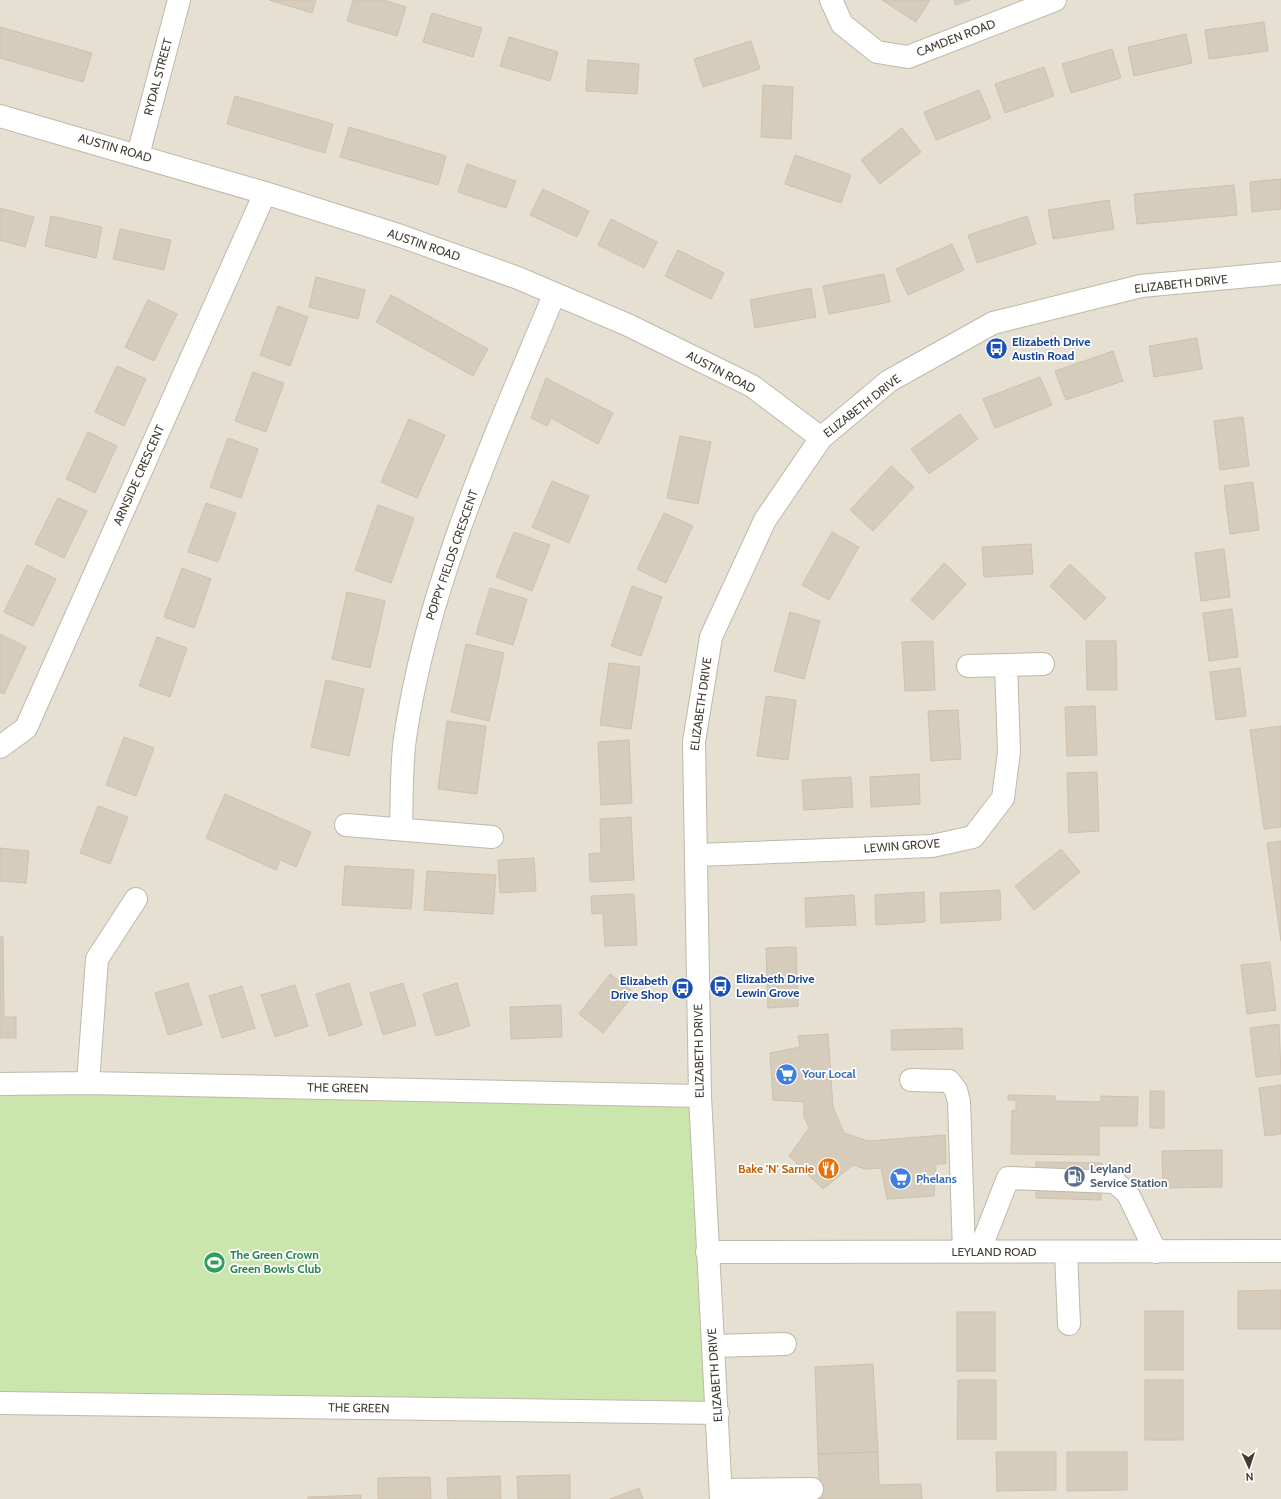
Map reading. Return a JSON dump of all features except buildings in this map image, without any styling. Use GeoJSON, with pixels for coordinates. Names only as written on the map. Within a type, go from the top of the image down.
{"type":"FeatureCollection","features":[{"type":"Feature","properties":{"kind":"street","name":"RYDAL STREET"},"geometry":{"type":"LineString","coordinates":[[138,155],[179,0]]}},
{"type":"Feature","properties":{"kind":"street","name":"CAMDEN ROAD"},"geometry":{"type":"LineString","coordinates":[[831,0],[842,24],[877,52],[908,57],[1055,0]]}},
{"type":"Feature","properties":{"kind":"street","name":"AUSTIN ROAD"},"geometry":{"type":"LineString","coordinates":[[0,116],[265,193],[398,235],[518,278],[554,295],[628,325],[752,386],[821,438]]}},
{"type":"Feature","properties":{"kind":"street","name":"ARNSIDE CRESCENT"},"geometry":{"type":"LineString","coordinates":[[0,747],[26,728],[265,193]]}},
{"type":"Feature","properties":{"kind":"street","name":"ELIZABETH DRIVE"},"geometry":{"type":"LineString","coordinates":[[721,1494],[718,1413],[707,1252],[700,1096],[694,742],[711,637],[765,520],[821,438],[889,381],[993,323],[1141,286],[1281,274]]}},
{"type":"Feature","properties":{"kind":"street","name":"POPPY FIELDS CRESCENT"},"geometry":{"type":"LineString","coordinates":[[401,829],[405,739],[424,642],[438,591],[464,518],[554,295]]}},
{"type":"Feature","properties":{"kind":"street"},"geometry":{"type":"LineString","coordinates":[[968,666],[1043,664]]}},
{"type":"Feature","properties":{"kind":"street","name":"LEWIN GROVE"},"geometry":{"type":"LineString","coordinates":[[696,855],[932,846],[973,837],[1003,798],[1008,752],[1006,665]]}},
{"type":"Feature","properties":{"kind":"street"},"geometry":{"type":"LineString","coordinates":[[346,825],[492,837]]}},
{"type":"Feature","properties":{"kind":"street"},"geometry":{"type":"LineString","coordinates":[[88,1083],[97,959],[136,898]]}},
{"type":"Feature","properties":{"kind":"street"},"geometry":{"type":"LineString","coordinates":[[912,1080],[949,1081],[956,1090],[959,1102],[972,1252]]}},
{"type":"Feature","properties":{"kind":"street","name":"THE GREEN"},"geometry":{"type":"LineString","coordinates":[[0,1084],[88,1083],[700,1096]]}},
{"type":"Feature","properties":{"kind":"street"},"geometry":{"type":"LineString","coordinates":[[972,1252],[1008,1178],[1115,1182],[1128,1194],[1156,1252]]}},
{"type":"Feature","properties":{"kind":"street","name":"LEYLAND ROAD"},"geometry":{"type":"LineString","coordinates":[[707,1252],[1281,1251]]}},
{"type":"Feature","properties":{"kind":"street"},"geometry":{"type":"LineString","coordinates":[[1066,1252],[1069,1324]]}},
{"type":"Feature","properties":{"kind":"street"},"geometry":{"type":"LineString","coordinates":[[714,1346],[785,1344]]}},
{"type":"Feature","properties":{"kind":"street","name":"THE GREEN"},"geometry":{"type":"LineString","coordinates":[[0,1403],[718,1413]]}},
{"type":"Feature","properties":{"kind":"street"},"geometry":{"type":"LineString","coordinates":[[721,1494],[812,1489]]}},
{"type":"Feature","properties":{"kind":"shaded area"},"geometry":{"type":"Polygon","coordinates":[[[0,0],[1281,0],[1281,1499],[0,1499],[0,0]]]}},
{"type":"Feature","properties":{"kind":"green space"},"geometry":{"type":"Polygon","coordinates":[[[0,1094],[700,1096],[718,1413],[0,1408],[0,1094]]]}},
{"type":"Feature","properties":{"kind":"place","name":"Elizabeth Drive Austin Road"},"geometry":{"type":"Point","coordinates":[996,349]}},
{"type":"Feature","properties":{"kind":"place","name":"Elizabeth Drive Lewin Grove"},"geometry":{"type":"Point","coordinates":[721,986]}},
{"type":"Feature","properties":{"kind":"place","name":"Elizabeth Drive Shop"},"geometry":{"type":"Point","coordinates":[683,988]}},
{"type":"Feature","properties":{"kind":"place","name":"Your Local"},"geometry":{"type":"Point","coordinates":[786,1074]}},
{"type":"Feature","properties":{"kind":"place","name":"Bake 'N' Sarnie"},"geometry":{"type":"Point","coordinates":[829,1169]}},
{"type":"Feature","properties":{"kind":"place","name":"Leyland Service Station"},"geometry":{"type":"Point","coordinates":[1075,1176]}},
{"type":"Feature","properties":{"kind":"place","name":"Phelans"},"geometry":{"type":"Point","coordinates":[900,1179]}},
{"type":"Feature","properties":{"kind":"place","name":"The Green Crown Green Bowls Club"},"geometry":{"type":"Point","coordinates":[215,1262]}}]}
